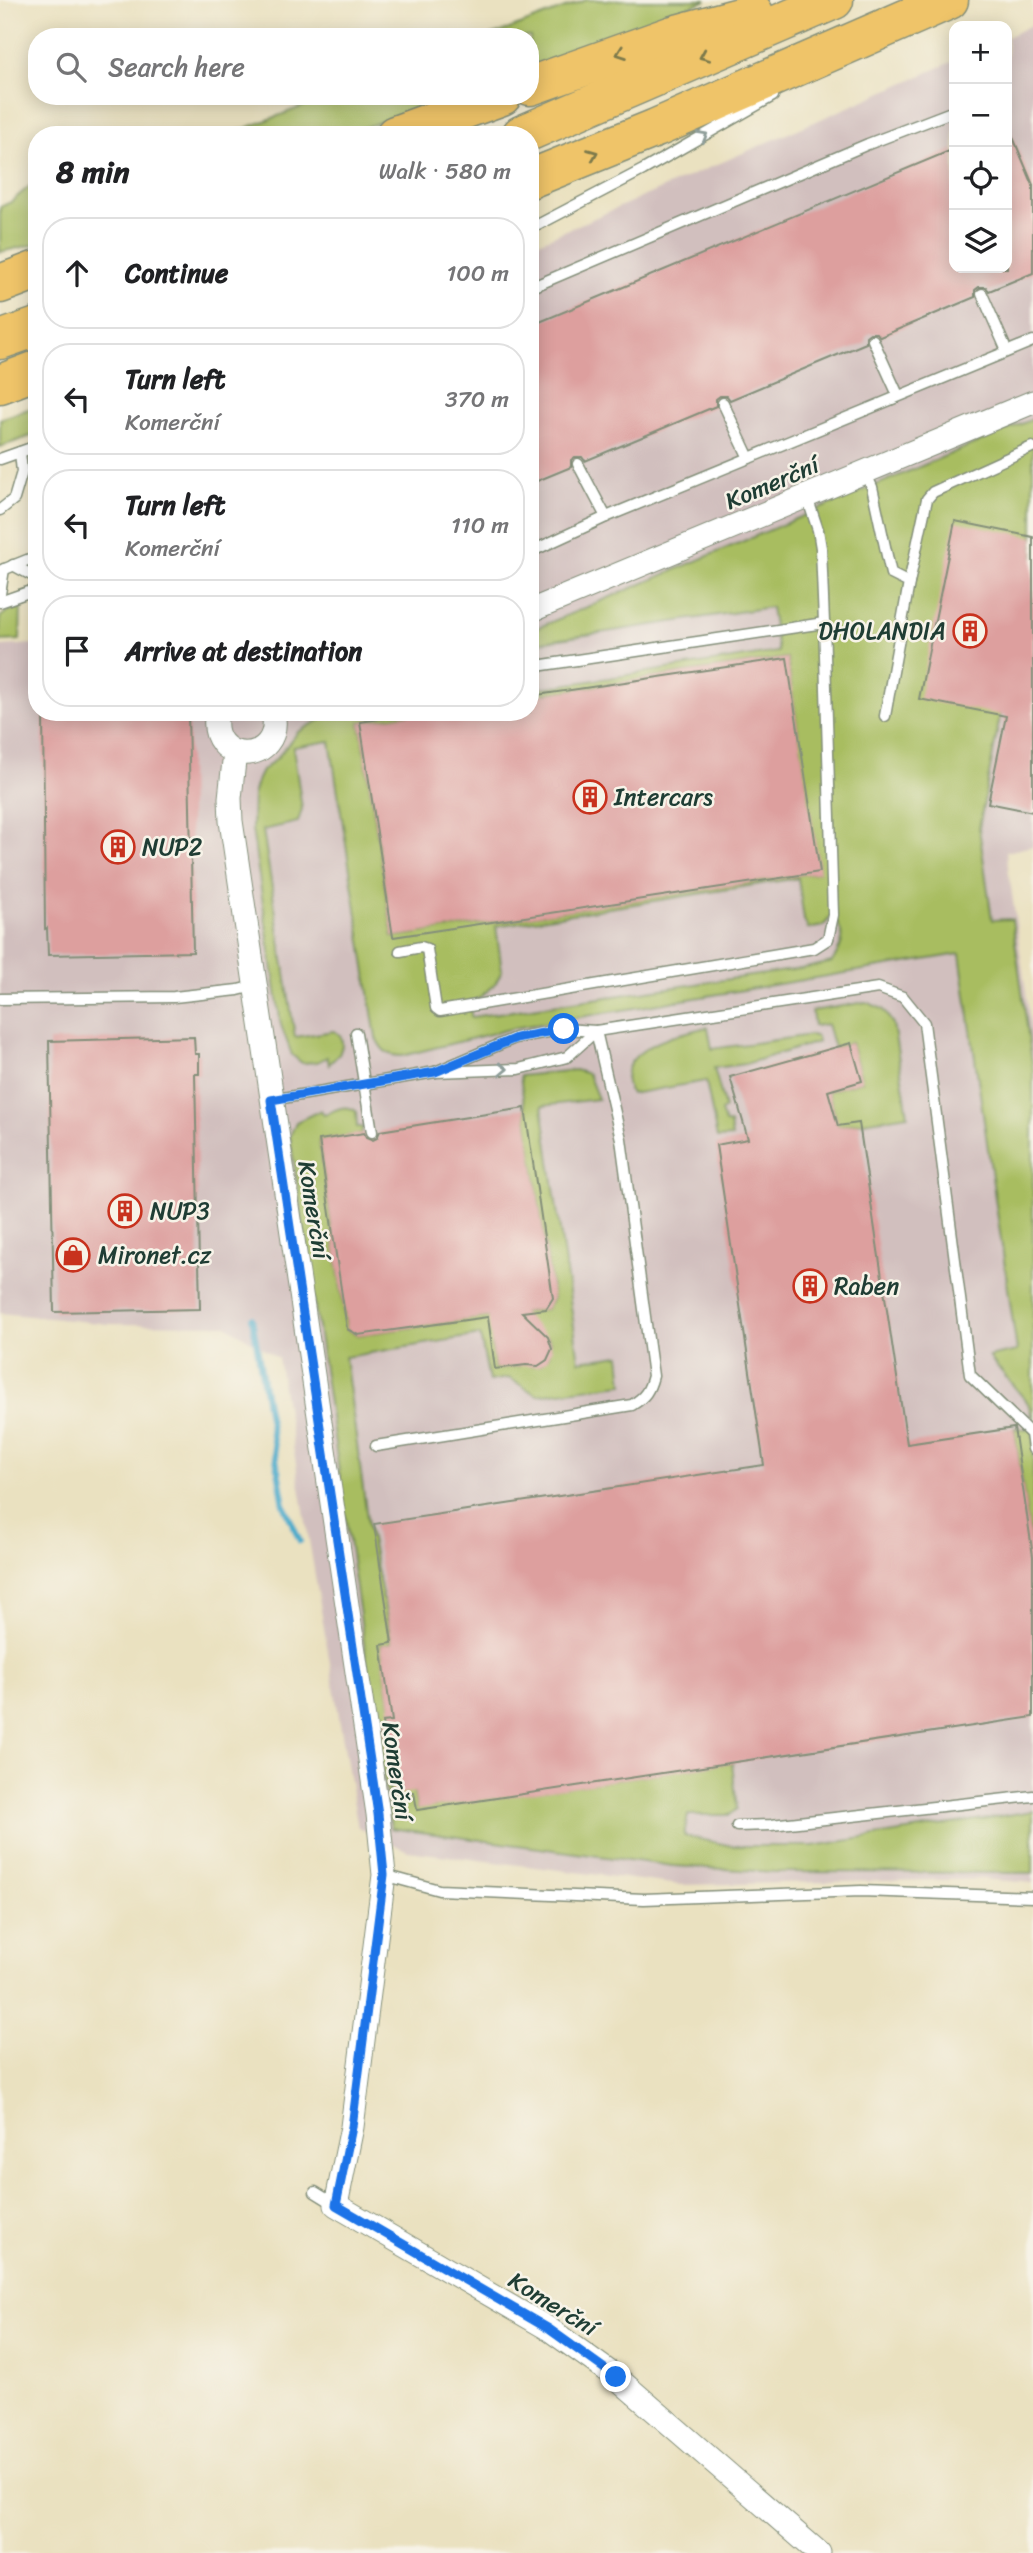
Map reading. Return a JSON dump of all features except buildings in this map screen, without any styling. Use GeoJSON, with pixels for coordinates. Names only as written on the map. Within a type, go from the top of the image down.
{"type":"FeatureCollection","features":[{"type":"Feature","properties":{"kind":"highway"},"geometry":{"type":"LineString","coordinates":[[539,83],[673,35],[804,0]]}},
{"type":"Feature","properties":{"kind":"highway"},"geometry":{"type":"LineString","coordinates":[[539,127],[835,0]]}},
{"type":"Feature","properties":{"kind":"highway"},"geometry":{"type":"LineString","coordinates":[[539,175],[656,128],[934,7]]}},
{"type":"Feature","properties":{"kind":"highway"},"geometry":{"type":"LineString","coordinates":[[420,126],[477,105]]}},
{"type":"Feature","properties":{"kind":"highway"},"geometry":{"type":"LineString","coordinates":[[0,269],[28,262]]}},
{"type":"Feature","properties":{"kind":"highway"},"geometry":{"type":"LineString","coordinates":[[0,284],[28,273]]}},
{"type":"Feature","properties":{"kind":"highway"},"geometry":{"type":"LineString","coordinates":[[0,340],[28,330]]}},
{"type":"Feature","properties":{"kind":"highway"},"geometry":{"type":"LineString","coordinates":[[0,384],[28,373]]}},
{"type":"Feature","properties":{"kind":"street","name":"Komerční"},"geometry":{"type":"LineString","coordinates":[[539,607],[1033,402]]}},
{"type":"Feature","properties":{"kind":"street"},"geometry":{"type":"LineString","coordinates":[[217,721],[216,731],[220,740],[235,752],[255,752],[270,741],[275,721]]}},
{"type":"Feature","properties":{"kind":"street","name":"Komerční"},"geometry":{"type":"LineString","coordinates":[[235,752],[230,797],[231,821],[378,1814],[384,1875],[352,2127],[336,2205],[549,2329],[594,2361],[616,2377],[819,2553]]}},
{"type":"Feature","properties":{"kind":"lane"},"geometry":{"type":"LineString","coordinates":[[823,68],[934,7]]}},
{"type":"Feature","properties":{"kind":"lane"},"geometry":{"type":"LineString","coordinates":[[539,224],[643,170],[787,89]]}},
{"type":"Feature","properties":{"kind":"lane"},"geometry":{"type":"LineString","coordinates":[[539,284],[868,144],[949,113]]}},
{"type":"Feature","properties":{"kind":"lane"},"geometry":{"type":"LineString","coordinates":[[982,294],[1007,351]]}},
{"type":"Feature","properties":{"kind":"lane"},"geometry":{"type":"LineString","coordinates":[[873,340],[898,395]]}},
{"type":"Feature","properties":{"kind":"lane"},"geometry":{"type":"LineString","coordinates":[[539,548],[606,517],[1033,341]]}},
{"type":"Feature","properties":{"kind":"lane"},"geometry":{"type":"LineString","coordinates":[[723,402],[749,458]]}},
{"type":"Feature","properties":{"kind":"lane"},"geometry":{"type":"LineString","coordinates":[[885,716],[909,583],[928,499],[933,492],[1032,447]]}},
{"type":"Feature","properties":{"kind":"lane"},"geometry":{"type":"LineString","coordinates":[[0,459],[28,449]]}},
{"type":"Feature","properties":{"kind":"lane"},"geometry":{"type":"LineString","coordinates":[[0,510],[14,499],[22,472],[20,452]]}},
{"type":"Feature","properties":{"kind":"lane"},"geometry":{"type":"LineString","coordinates":[[578,464],[606,517]]}},
{"type":"Feature","properties":{"kind":"lane"},"geometry":{"type":"LineString","coordinates":[[865,472],[872,487],[891,574],[909,583]]}},
{"type":"Feature","properties":{"kind":"lane"},"geometry":{"type":"LineString","coordinates":[[400,951],[421,947],[427,949],[436,1008],[440,1011],[814,948],[828,939],[833,915],[821,548],[807,497]]}},
{"type":"Feature","properties":{"kind":"lane"},"geometry":{"type":"LineString","coordinates":[[5,568],[28,559]]}},
{"type":"Feature","properties":{"kind":"lane"},"geometry":{"type":"LineString","coordinates":[[5,568],[28,575]]}},
{"type":"Feature","properties":{"kind":"lane"},"geometry":{"type":"LineString","coordinates":[[0,594],[5,568]]}},
{"type":"Feature","properties":{"kind":"lane"},"geometry":{"type":"LineString","coordinates":[[0,602],[28,592]]}},
{"type":"Feature","properties":{"kind":"lane"},"geometry":{"type":"LineString","coordinates":[[539,666],[824,623]]}},
{"type":"Feature","properties":{"kind":"lane"},"geometry":{"type":"LineString","coordinates":[[0,999],[174,997],[254,986]]}},
{"type":"Feature","properties":{"kind":"lane"},"geometry":{"type":"LineString","coordinates":[[435,1072],[516,1038],[564,1029],[596,1031],[878,988],[902,997],[924,1023],[970,1376],[1031,1434],[1033,1449]]}},
{"type":"Feature","properties":{"kind":"lane"},"geometry":{"type":"LineString","coordinates":[[271,1100],[435,1072],[519,1069],[567,1057],[596,1031]]}},
{"type":"Feature","properties":{"kind":"lane"},"geometry":{"type":"LineString","coordinates":[[376,1446],[632,1405],[649,1391],[653,1376],[621,1139],[596,1031]]}},
{"type":"Feature","properties":{"kind":"lane"},"geometry":{"type":"LineString","coordinates":[[356,1033],[372,1132]]}},
{"type":"Feature","properties":{"kind":"lane"},"geometry":{"type":"LineString","coordinates":[[737,1826],[771,1825],[1033,1796]]}},
{"type":"Feature","properties":{"kind":"lane"},"geometry":{"type":"LineString","coordinates":[[384,1875],[439,1890],[644,1899],[861,1891],[1033,1897]]}},
{"type":"Feature","properties":{"kind":"lane"},"geometry":{"type":"LineString","coordinates":[[315,2192],[336,2205]]}},
{"type":"Feature","properties":{"kind":"shaded area"},"geometry":{"type":"Polygon","coordinates":[[[1033,24],[1033,846],[1006,852],[1033,1041],[1033,1883],[983,1879],[680,1885],[408,1851],[358,1828],[278,1358],[226,1325],[109,1324],[0,1313],[0,646],[28,644],[28,721],[539,721],[539,242],[949,63],[949,273],[1012,273],[1012,34],[1033,24]]]}},
{"type":"Feature","properties":{"kind":"green space"},"geometry":{"type":"Polygon","coordinates":[[[586,0],[707,0],[539,65],[539,28],[512,28],[586,0]]]}},
{"type":"Feature","properties":{"kind":"green space"},"geometry":{"type":"Polygon","coordinates":[[[306,105],[426,105],[369,126],[252,126],[306,105]]]}},
{"type":"Feature","properties":{"kind":"green space"},"geometry":{"type":"Polygon","coordinates":[[[28,188],[28,246],[0,252],[0,207],[11,202],[28,188]]]}},
{"type":"Feature","properties":{"kind":"green space"},"geometry":{"type":"Polygon","coordinates":[[[28,409],[28,437],[0,447],[0,419],[28,409]]]}},
{"type":"Feature","properties":{"kind":"green space"},"geometry":{"type":"Polygon","coordinates":[[[1033,419],[1033,556],[1028,567],[979,828],[992,920],[1012,919],[1033,1070],[1033,1420],[1028,1403],[989,1357],[1017,1351],[960,954],[514,1028],[402,1056],[389,1054],[376,1038],[330,741],[293,747],[302,809],[298,822],[263,830],[295,1037],[334,1031],[339,1034],[342,1043],[339,1054],[329,1064],[327,1057],[317,1062],[302,1063],[292,1055],[281,1025],[252,829],[253,796],[262,771],[277,758],[298,732],[318,721],[366,721],[360,722],[393,937],[819,872],[787,658],[539,695],[539,689],[778,652],[771,607],[540,642],[543,665],[539,666],[539,627],[1033,419]],[[798,878],[496,926],[502,971],[495,984],[471,1005],[471,1017],[832,962],[842,938],[833,915],[823,926],[808,929],[804,920],[798,878]]]}},
{"type":"Feature","properties":{"kind":"green space"},"geometry":{"type":"Polygon","coordinates":[[[21,608],[20,640],[0,641],[0,617],[8,611],[21,608]]]}},
{"type":"Feature","properties":{"kind":"green space"},"geometry":{"type":"Polygon","coordinates":[[[866,1002],[883,1009],[893,1024],[908,1115],[838,1126],[828,1091],[862,1081],[851,1043],[834,1048],[827,1024],[814,1026],[812,1011],[866,1002]]]}},
{"type":"Feature","properties":{"kind":"green space"},"geometry":{"type":"Polygon","coordinates":[[[708,1027],[712,1049],[811,1035],[817,1037],[818,1042],[745,1064],[714,1068],[725,1108],[721,1111],[725,1123],[730,1124],[732,1137],[717,1138],[706,1081],[631,1094],[626,1079],[629,1066],[637,1055],[650,1046],[708,1027]]]}},
{"type":"Feature","properties":{"kind":"green space"},"geometry":{"type":"Polygon","coordinates":[[[575,1070],[588,1074],[598,1099],[542,1106],[579,1361],[620,1355],[623,1384],[537,1395],[509,1378],[489,1381],[480,1335],[345,1357],[368,1525],[392,1643],[381,1645],[390,1704],[403,1719],[383,1722],[414,1792],[417,1809],[732,1762],[737,1809],[730,1815],[688,1815],[684,1836],[733,1846],[813,1846],[1033,1811],[1033,1873],[775,1872],[673,1866],[391,1828],[290,1136],[296,1122],[321,1110],[324,1115],[340,1109],[352,1109],[356,1111],[357,1127],[363,1127],[361,1134],[319,1140],[347,1329],[358,1335],[546,1309],[553,1298],[520,1076],[575,1070]],[[548,1337],[492,1345],[495,1369],[519,1366],[522,1362],[529,1365],[541,1364],[548,1356],[548,1337]]]}},
{"type":"Feature","properties":{"kind":"green space"},"geometry":{"type":"Polygon","coordinates":[[[1033,1422],[1033,1556],[1014,1428],[1026,1429],[1033,1422]]]}},
{"type":"Feature","properties":{"kind":"waterway"},"geometry":{"type":"LineString","coordinates":[[252,1318],[284,1505],[300,1541]]}},
{"type":"Feature","properties":{"kind":"place","name":"DHOLANDIA"},"geometry":{"type":"Point","coordinates":[970,631]}},
{"type":"Feature","properties":{"kind":"place","name":"Intercars"},"geometry":{"type":"Point","coordinates":[590,797]}},
{"type":"Feature","properties":{"kind":"place","name":"NUP2"},"geometry":{"type":"Point","coordinates":[118,847]}},
{"type":"Feature","properties":{"kind":"place","name":"NUP3"},"geometry":{"type":"Point","coordinates":[125,1211]}},
{"type":"Feature","properties":{"kind":"place","name":"Mironet.cz"},"geometry":{"type":"Point","coordinates":[73,1255]}},
{"type":"Feature","properties":{"kind":"place","name":"Raben"},"geometry":{"type":"Point","coordinates":[810,1286]}},
{"type":"Feature","properties":{"kind":"route"},"geometry":{"type":"LineString","coordinates":[[564,1029],[516,1038],[435,1072],[271,1100],[378,1814],[384,1875],[352,2127],[336,2205],[549,2329],[616,2377]]}}]}
